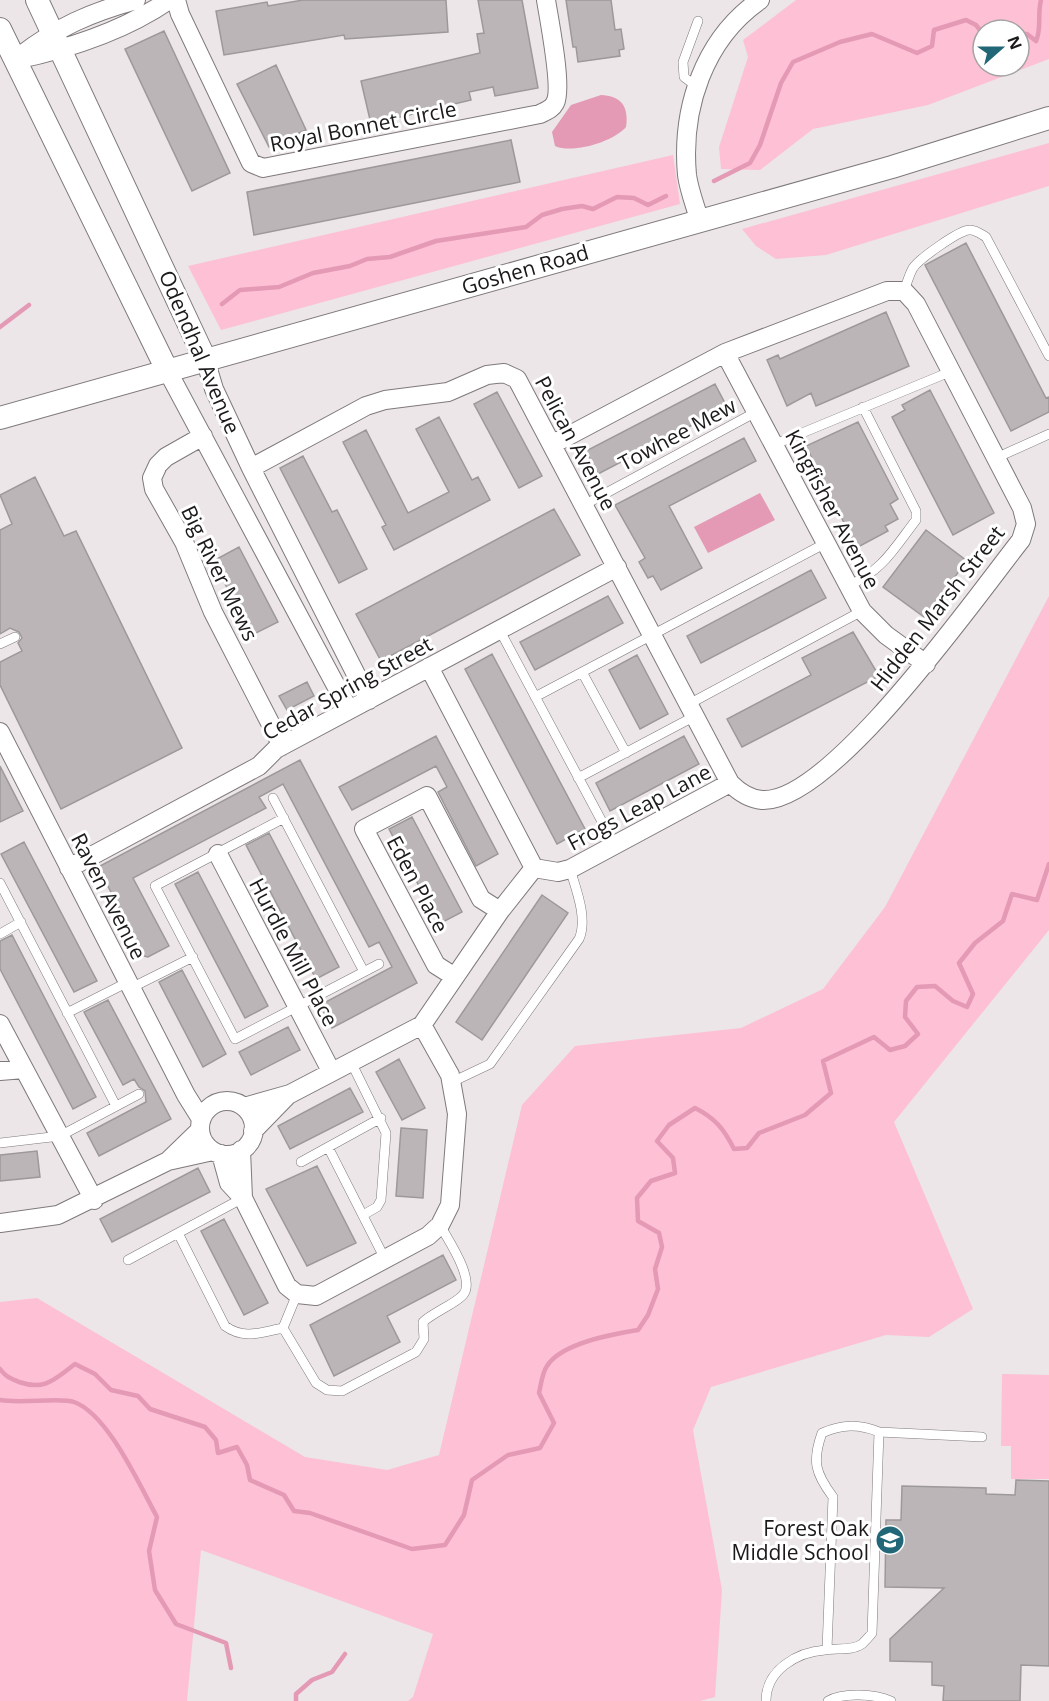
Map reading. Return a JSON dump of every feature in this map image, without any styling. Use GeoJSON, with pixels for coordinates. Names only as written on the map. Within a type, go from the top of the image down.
{"type":"FeatureCollection","features":[{"type":"Feature","properties":{"kind":"street","name":"Odendhal Avenue"},"geometry":{"type":"LineString","coordinates":[[38,0],[205,359],[214,389],[251,468],[369,700]]}},
{"type":"Feature","properties":{"kind":"street"},"geometry":{"type":"LineString","coordinates":[[15,60],[56,41],[109,7],[136,0]]}},
{"type":"Feature","properties":{"kind":"street"},"geometry":{"type":"LineString","coordinates":[[56,41],[152,12],[169,0]]}},
{"type":"Feature","properties":{"kind":"street","name":"Royal Bonnet Circle"},"geometry":{"type":"LineString","coordinates":[[176,0],[180,14],[251,163],[263,168],[528,116],[549,109],[555,103],[558,86],[546,0]]}},
{"type":"Feature","properties":{"kind":"street"},"geometry":{"type":"LineString","coordinates":[[699,219],[687,177],[686,146],[688,119],[696,86],[711,53],[729,26],[758,1]]}},
{"type":"Feature","properties":{"kind":"street","name":"Odendhal Avenue"},"geometry":{"type":"LineString","coordinates":[[0,29],[167,370],[183,396],[349,710]]}},
{"type":"Feature","properties":{"kind":"street","name":"Goshen Road"},"geometry":{"type":"LineString","coordinates":[[0,418],[699,219],[892,167],[1049,118]]}},
{"type":"Feature","properties":{"kind":"street"},"geometry":{"type":"LineString","coordinates":[[553,444],[725,354],[886,291],[904,291]]}},
{"type":"Feature","properties":{"kind":"street","name":"Hidden Marsh Street"},"geometry":{"type":"LineString","coordinates":[[730,783],[739,792],[763,800],[783,794],[812,778],[840,756],[926,664],[1025,531],[1026,524],[1022,508],[916,304],[904,291]]}},
{"type":"Feature","properties":{"kind":"street","name":"Kingfisher Avenue"},"geometry":{"type":"LineString","coordinates":[[725,354],[824,544],[862,610],[886,634],[926,664]]}},
{"type":"Feature","properties":{"kind":"street","name":"Pelican Avenue"},"geometry":{"type":"LineString","coordinates":[[251,468],[366,406],[386,400],[448,392],[487,375],[504,373],[517,380],[553,444],[730,783]]}},
{"type":"Feature","properties":{"kind":"street","name":"Big River Mews"},"geometry":{"type":"LineString","coordinates":[[203,435],[166,457],[158,465],[152,478],[154,489],[184,542],[218,622],[282,746]]}},
{"type":"Feature","properties":{"kind":"street","name":"Cedar Spring Street"},"geometry":{"type":"LineString","coordinates":[[69,868],[258,766],[282,746],[617,567]]}},
{"type":"Feature","properties":{"kind":"street"},"geometry":{"type":"LineString","coordinates":[[244,1107],[290,1094],[422,1025],[500,911],[534,868],[429,667]]}},
{"type":"Feature","properties":{"kind":"street","name":"Raven Avenue"},"geometry":{"type":"LineString","coordinates":[[0,732],[201,1124]]}},
{"type":"Feature","properties":{"kind":"street","name":"Frogs Leap Lane"},"geometry":{"type":"LineString","coordinates":[[534,868],[558,872],[570,869],[730,783]]}},
{"type":"Feature","properties":{"kind":"street","name":"Eden Place"},"geometry":{"type":"LineString","coordinates":[[455,977],[436,965],[364,829],[427,796],[481,899],[500,911]]}},
{"type":"Feature","properties":{"kind":"street","name":"Hurdle Mill Place"},"geometry":{"type":"LineString","coordinates":[[218,854],[331,1071]]}},
{"type":"Feature","properties":{"kind":"street"},"geometry":{"type":"LineString","coordinates":[[0,1024],[94,1200]]}},
{"type":"Feature","properties":{"kind":"street"},"geometry":{"type":"LineString","coordinates":[[201,1124],[207,1145],[217,1152],[229,1183],[243,1198],[287,1286],[297,1294],[316,1296],[386,1261],[428,1236],[440,1225],[450,1205],[457,1114],[452,1082],[422,1025]]}},
{"type":"Feature","properties":{"kind":"street"},"geometry":{"type":"LineString","coordinates":[[0,1071],[24,1069]]}},
{"type":"Feature","properties":{"kind":"street"},"geometry":{"type":"LineString","coordinates":[[178,1080],[198,1094],[219,1102]]}},
{"type":"Feature","properties":{"kind":"street"},"geometry":{"type":"LineString","coordinates":[[0,1223],[58,1215],[94,1200],[168,1161],[242,1150],[247,1145],[253,1131],[290,1094]]}},
{"type":"Feature","properties":{"kind":"street"},"geometry":{"type":"LineString","coordinates":[[168,1161],[201,1124],[211,1106],[219,1102],[227,1101],[244,1107],[249,1114],[253,1131]]}},
{"type":"Feature","properties":{"kind":"street"},"geometry":{"type":"LineString","coordinates":[[242,1150],[243,1198]]}},
{"type":"Feature","properties":{"kind":"lane"},"geometry":{"type":"LineString","coordinates":[[696,86],[684,77],[683,62],[698,21]]}},
{"type":"Feature","properties":{"kind":"lane"},"geometry":{"type":"LineString","coordinates":[[904,291],[914,266],[936,248],[963,232],[970,230],[979,232],[986,237],[1049,356]]}},
{"type":"Feature","properties":{"kind":"lane"},"geometry":{"type":"LineString","coordinates":[[773,445],[952,371]]}},
{"type":"Feature","properties":{"kind":"lane"},"geometry":{"type":"LineString","coordinates":[[848,586],[870,576],[882,565],[916,520],[916,512],[863,407]]}},
{"type":"Feature","properties":{"kind":"lane","name":"Towhee Mew"},"geometry":{"type":"LineString","coordinates":[[584,505],[756,412]]}},
{"type":"Feature","properties":{"kind":"lane"},"geometry":{"type":"LineString","coordinates":[[996,458],[1049,434]]}},
{"type":"Feature","properties":{"kind":"lane"},"geometry":{"type":"LineString","coordinates":[[535,697],[824,544]]}},
{"type":"Feature","properties":{"kind":"lane"},"geometry":{"type":"LineString","coordinates":[[578,778],[626,753],[692,710],[862,610]]}},
{"type":"Feature","properties":{"kind":"lane"},"geometry":{"type":"LineString","coordinates":[[499,629],[615,846]]}},
{"type":"Feature","properties":{"kind":"lane"},"geometry":{"type":"LineString","coordinates":[[0,644],[15,637]]}},
{"type":"Feature","properties":{"kind":"lane"},"geometry":{"type":"LineString","coordinates":[[582,672],[626,753]]}},
{"type":"Feature","properties":{"kind":"lane"},"geometry":{"type":"LineString","coordinates":[[273,798],[364,972]]}},
{"type":"Feature","properties":{"kind":"lane"},"geometry":{"type":"LineString","coordinates":[[284,819],[155,886],[235,1039],[379,964]]}},
{"type":"Feature","properties":{"kind":"lane"},"geometry":{"type":"LineString","coordinates":[[452,1082],[490,1064],[579,939],[582,920],[570,869]]}},
{"type":"Feature","properties":{"kind":"lane"},"geometry":{"type":"LineString","coordinates":[[0,882],[116,1106]]}},
{"type":"Feature","properties":{"kind":"lane"},"geometry":{"type":"LineString","coordinates":[[0,934],[21,922]]}},
{"type":"Feature","properties":{"kind":"lane"},"geometry":{"type":"LineString","coordinates":[[68,1013],[193,957]]}},
{"type":"Feature","properties":{"kind":"lane"},"geometry":{"type":"LineString","coordinates":[[351,1062],[381,1118],[386,1133],[381,1200],[377,1207],[363,1215]]}},
{"type":"Feature","properties":{"kind":"lane"},"geometry":{"type":"LineString","coordinates":[[0,1143],[60,1136],[139,1094]]}},
{"type":"Feature","properties":{"kind":"lane"},"geometry":{"type":"LineString","coordinates":[[300,1162],[381,1118]]}},
{"type":"Feature","properties":{"kind":"lane"},"geometry":{"type":"LineString","coordinates":[[328,1147],[386,1261]]}},
{"type":"Feature","properties":{"kind":"lane"},"geometry":{"type":"LineString","coordinates":[[128,1260],[243,1198]]}},
{"type":"Feature","properties":{"kind":"lane"},"geometry":{"type":"LineString","coordinates":[[283,1328],[316,1383],[327,1390],[342,1391],[416,1352],[424,1339],[423,1322],[463,1294],[468,1282],[440,1225]]}},
{"type":"Feature","properties":{"kind":"lane"},"geometry":{"type":"LineString","coordinates":[[178,1233],[225,1326],[235,1333],[247,1335],[283,1328]]}},
{"type":"Feature","properties":{"kind":"lane"},"geometry":{"type":"LineString","coordinates":[[283,1328],[297,1294]]}},
{"type":"Feature","properties":{"kind":"lane"},"geometry":{"type":"LineString","coordinates":[[827,1649],[833,1497],[819,1478],[816,1452],[822,1433],[840,1425],[866,1427],[879,1432],[982,1437]]}},
{"type":"Feature","properties":{"kind":"lane"},"geometry":{"type":"LineString","coordinates":[[766,1701],[766,1691],[775,1674],[787,1662],[804,1653],[850,1648],[861,1644],[872,1633],[879,1432]]}},
{"type":"Feature","properties":{"kind":"lane"},"geometry":{"type":"LineString","coordinates":[[828,1701],[836,1696],[882,1697],[891,1701]]}},
{"type":"Feature","properties":{"kind":"shaded area"},"geometry":{"type":"Polygon","coordinates":[[[796,0],[1049,0],[1049,59],[1031,66],[1031,18],[971,18],[971,78],[999,78],[928,105],[813,129],[760,170],[721,169],[719,147],[748,57],[743,40],[796,0]]]}},
{"type":"Feature","properties":{"kind":"shaded area"},"geometry":{"type":"Polygon","coordinates":[[[601,95],[619,100],[623,104],[627,120],[626,127],[603,142],[592,145],[572,149],[555,146],[552,132],[571,105],[601,95]]]}},
{"type":"Feature","properties":{"kind":"shaded area"},"geometry":{"type":"Polygon","coordinates":[[[1049,143],[1049,186],[826,255],[776,259],[756,246],[742,229],[1049,143]]]}},
{"type":"Feature","properties":{"kind":"shaded area"},"geometry":{"type":"Polygon","coordinates":[[[673,155],[680,204],[221,330],[188,266],[673,155]]]}},
{"type":"Feature","properties":{"kind":"shaded area"},"geometry":{"type":"Polygon","coordinates":[[[760,493],[775,520],[708,553],[694,527],[760,493]]]}},
{"type":"Feature","properties":{"kind":"shaded area"},"geometry":{"type":"Polygon","coordinates":[[[1049,596],[1049,930],[894,1122],[973,1309],[929,1337],[886,1335],[711,1387],[693,1430],[722,1590],[715,1697],[700,1701],[408,1701],[413,1697],[433,1634],[201,1550],[187,1701],[0,1701],[0,1302],[37,1298],[305,1457],[387,1470],[439,1455],[522,1105],[575,1046],[741,1028],[823,989],[885,907],[1049,596]]]}},
{"type":"Feature","properties":{"kind":"shaded area"},"geometry":{"type":"Polygon","coordinates":[[[1002,1374],[1049,1375],[1049,1479],[1011,1479],[1011,1446],[1001,1446],[1002,1374]]]}},
{"type":"Feature","properties":{"kind":"building"},"geometry":{"type":"Polygon","coordinates":[[[303,0],[446,0],[448,32],[345,39],[344,35],[224,55],[216,11],[267,2],[268,6],[303,0]]]}},
{"type":"Feature","properties":{"kind":"building"},"geometry":{"type":"Polygon","coordinates":[[[478,0],[522,0],[538,88],[495,96],[493,87],[469,92],[471,100],[371,124],[361,81],[480,53],[477,34],[484,33],[478,0]]]}},
{"type":"Feature","properties":{"kind":"building"},"geometry":{"type":"Polygon","coordinates":[[[566,0],[611,0],[615,30],[621,29],[624,49],[619,50],[620,56],[578,62],[576,47],[573,47],[566,0]]]}},
{"type":"Feature","properties":{"kind":"building"},"geometry":{"type":"Polygon","coordinates":[[[164,31],[230,173],[192,191],[125,49],[164,31]]]}},
{"type":"Feature","properties":{"kind":"building"},"geometry":{"type":"Polygon","coordinates":[[[276,65],[306,130],[269,147],[237,84],[276,65]]]}},
{"type":"Feature","properties":{"kind":"building"},"geometry":{"type":"Polygon","coordinates":[[[511,140],[520,182],[254,235],[247,192],[511,140]]]}},
{"type":"Feature","properties":{"kind":"building"},"geometry":{"type":"Polygon","coordinates":[[[966,243],[1046,398],[1049,397],[1049,412],[1011,431],[925,265],[966,243]]]}},
{"type":"Feature","properties":{"kind":"building"},"geometry":{"type":"Polygon","coordinates":[[[886,312],[909,366],[816,406],[811,393],[787,406],[767,360],[778,355],[780,359],[886,312]]]}},
{"type":"Feature","properties":{"kind":"building"},"geometry":{"type":"Polygon","coordinates":[[[715,384],[727,407],[598,474],[586,451],[715,384]]]}},
{"type":"Feature","properties":{"kind":"building"},"geometry":{"type":"Polygon","coordinates":[[[930,390],[994,513],[953,535],[892,417],[905,410],[902,405],[930,390]]]}},
{"type":"Feature","properties":{"kind":"building"},"geometry":{"type":"Polygon","coordinates":[[[497,392],[542,476],[519,488],[474,404],[497,392]]]}},
{"type":"Feature","properties":{"kind":"building"},"geometry":{"type":"Polygon","coordinates":[[[439,417],[472,480],[478,477],[490,500],[394,550],[382,527],[386,525],[343,442],[366,430],[408,513],[449,492],[416,429],[439,417]]]}},
{"type":"Feature","properties":{"kind":"building"},"geometry":{"type":"Polygon","coordinates":[[[858,422],[898,499],[890,504],[898,519],[885,526],[888,531],[860,546],[856,545],[850,535],[806,446],[858,422]]]}},
{"type":"Feature","properties":{"kind":"building"},"geometry":{"type":"Polygon","coordinates":[[[744,438],[756,461],[669,506],[702,568],[661,590],[653,576],[648,578],[639,562],[645,558],[615,505],[744,438]]]}},
{"type":"Feature","properties":{"kind":"building"},"geometry":{"type":"Polygon","coordinates":[[[303,456],[332,512],[337,510],[367,569],[339,583],[280,468],[303,456]]]}},
{"type":"Feature","properties":{"kind":"building"},"geometry":{"type":"Polygon","coordinates":[[[35,477],[64,536],[76,531],[182,748],[61,809],[0,685],[0,662],[22,651],[18,643],[22,638],[19,632],[10,628],[0,634],[0,530],[12,524],[0,495],[35,477]]]}},
{"type":"Feature","properties":{"kind":"building"},"geometry":{"type":"Polygon","coordinates":[[[554,509],[580,555],[381,661],[356,614],[554,509]]]}},
{"type":"Feature","properties":{"kind":"building"},"geometry":{"type":"Polygon","coordinates":[[[926,530],[967,561],[924,617],[883,587],[926,530]]]}},
{"type":"Feature","properties":{"kind":"building"},"geometry":{"type":"Polygon","coordinates":[[[239,547],[278,622],[252,635],[213,561],[239,547]]]}},
{"type":"Feature","properties":{"kind":"building"},"geometry":{"type":"Polygon","coordinates":[[[811,570],[826,598],[701,663],[687,636],[811,570]]]}},
{"type":"Feature","properties":{"kind":"building"},"geometry":{"type":"Polygon","coordinates":[[[608,596],[623,623],[535,670],[520,642],[608,596]]]}},
{"type":"Feature","properties":{"kind":"building"},"geometry":{"type":"Polygon","coordinates":[[[853,632],[879,676],[742,747],[727,719],[811,675],[802,658],[853,632]]]}},
{"type":"Feature","properties":{"kind":"building"},"geometry":{"type":"Polygon","coordinates":[[[492,654],[585,829],[557,844],[465,669],[492,654]]]}},
{"type":"Feature","properties":{"kind":"building"},"geometry":{"type":"Polygon","coordinates":[[[637,655],[668,714],[640,729],[609,670],[637,655]]]}},
{"type":"Feature","properties":{"kind":"building"},"geometry":{"type":"Polygon","coordinates":[[[307,682],[314,696],[287,710],[279,696],[307,682]]]}},
{"type":"Feature","properties":{"kind":"building"},"geometry":{"type":"Polygon","coordinates":[[[436,736],[498,854],[476,866],[438,792],[447,787],[436,766],[352,810],[339,787],[436,736]]]}},
{"type":"Feature","properties":{"kind":"building"},"geometry":{"type":"Polygon","coordinates":[[[684,736],[699,764],[610,811],[596,783],[684,736]]]}},
{"type":"Feature","properties":{"kind":"building"},"geometry":{"type":"Polygon","coordinates":[[[300,760],[417,983],[332,1028],[320,1005],[392,967],[379,942],[369,947],[283,784],[259,797],[266,808],[133,878],[169,946],[148,957],[144,956],[98,867],[300,760]]]}},
{"type":"Feature","properties":{"kind":"building"},"geometry":{"type":"Polygon","coordinates":[[[0,766],[23,811],[0,822],[0,766]]]}},
{"type":"Feature","properties":{"kind":"building"},"geometry":{"type":"Polygon","coordinates":[[[412,817],[462,912],[439,924],[389,829],[412,817]]]}},
{"type":"Feature","properties":{"kind":"building"},"geometry":{"type":"Polygon","coordinates":[[[269,833],[339,967],[316,979],[246,845],[269,833]]]}},
{"type":"Feature","properties":{"kind":"building"},"geometry":{"type":"Polygon","coordinates":[[[24,842],[97,981],[74,992],[1,854],[24,842]]]}},
{"type":"Feature","properties":{"kind":"building"},"geometry":{"type":"Polygon","coordinates":[[[198,872],[268,1006],[245,1018],[175,884],[198,872]]]}},
{"type":"Feature","properties":{"kind":"building"},"geometry":{"type":"Polygon","coordinates":[[[542,895],[568,913],[482,1040],[456,1022],[542,895]]]}},
{"type":"Feature","properties":{"kind":"building"},"geometry":{"type":"Polygon","coordinates":[[[12,935],[96,1097],[73,1109],[0,969],[0,941],[12,935]]]}},
{"type":"Feature","properties":{"kind":"building"},"geometry":{"type":"Polygon","coordinates":[[[182,970],[226,1054],[203,1067],[159,982],[182,970]]]}},
{"type":"Feature","properties":{"kind":"building"},"geometry":{"type":"Polygon","coordinates":[[[108,1000],[171,1119],[99,1156],[87,1133],[146,1102],[145,1091],[134,1079],[123,1085],[84,1012],[108,1000]]]}},
{"type":"Feature","properties":{"kind":"building"},"geometry":{"type":"Polygon","coordinates":[[[288,1027],[300,1050],[251,1075],[239,1052],[288,1027]]]}},
{"type":"Feature","properties":{"kind":"building"},"geometry":{"type":"Polygon","coordinates":[[[399,1059],[425,1108],[402,1120],[376,1072],[399,1059]]]}},
{"type":"Feature","properties":{"kind":"building"},"geometry":{"type":"Polygon","coordinates":[[[350,1088],[363,1112],[290,1149],[278,1126],[350,1088]]]}},
{"type":"Feature","properties":{"kind":"building"},"geometry":{"type":"Polygon","coordinates":[[[401,1128],[427,1130],[423,1198],[396,1196],[401,1128]]]}},
{"type":"Feature","properties":{"kind":"building"},"geometry":{"type":"Polygon","coordinates":[[[37,1151],[40,1177],[0,1181],[0,1155],[37,1151]]]}},
{"type":"Feature","properties":{"kind":"building"},"geometry":{"type":"Polygon","coordinates":[[[317,1166],[356,1243],[307,1266],[266,1189],[317,1166]]]}},
{"type":"Feature","properties":{"kind":"building"},"geometry":{"type":"Polygon","coordinates":[[[198,1168],[210,1192],[112,1242],[100,1219],[198,1168]]]}},
{"type":"Feature","properties":{"kind":"building"},"geometry":{"type":"Polygon","coordinates":[[[224,1219],[268,1303],[244,1315],[201,1231],[224,1219]]]}},
{"type":"Feature","properties":{"kind":"building"},"geometry":{"type":"Polygon","coordinates":[[[443,1255],[456,1280],[387,1316],[400,1342],[334,1376],[310,1325],[443,1255]]]}},
{"type":"Feature","properties":{"kind":"building"},"geometry":{"type":"Polygon","coordinates":[[[1016,1480],[1049,1481],[1049,1666],[1021,1665],[1020,1701],[943,1701],[944,1686],[932,1685],[932,1662],[890,1661],[890,1639],[944,1588],[885,1587],[886,1520],[901,1520],[902,1486],[986,1488],[986,1494],[1015,1495],[1016,1480]]]}},
{"type":"Feature","properties":{"kind":"waterway"},"geometry":{"type":"LineString","coordinates":[[1031,37],[1036,41],[1041,0]]}},
{"type":"Feature","properties":{"kind":"waterway"},"geometry":{"type":"LineString","coordinates":[[714,181],[750,163],[760,145],[781,83],[793,62],[840,42],[872,34],[917,53],[932,46],[934,30],[966,20],[971,22]]}},
{"type":"Feature","properties":{"kind":"waterway"},"geometry":{"type":"LineString","coordinates":[[222,304],[240,290],[279,287],[313,273],[350,266],[367,259],[390,257],[436,241],[526,227],[542,215],[562,209],[582,206],[593,209],[617,197],[634,198],[648,205],[666,196]]}},
{"type":"Feature","properties":{"kind":"waterway"},"geometry":{"type":"LineString","coordinates":[[0,327],[29,305]]}},
{"type":"Feature","properties":{"kind":"waterway"},"geometry":{"type":"LineString","coordinates":[[0,1369],[6,1376],[19,1382],[36,1385],[49,1382],[75,1364],[95,1374],[111,1390],[138,1396],[150,1409],[205,1427],[216,1440],[218,1453],[237,1447],[247,1465],[250,1480],[284,1495],[294,1511],[310,1513],[412,1549],[445,1545],[464,1515],[472,1480],[508,1455],[540,1448],[554,1423],[539,1393],[544,1372],[554,1358],[588,1341],[638,1330],[648,1315],[658,1289],[655,1269],[662,1247],[659,1233],[638,1221],[637,1198],[651,1181],[675,1173],[673,1158],[657,1141],[669,1125],[695,1108],[718,1125],[734,1149],[747,1148],[759,1133],[805,1115],[831,1093],[823,1061],[874,1037],[890,1050],[905,1046],[918,1034],[905,1017],[906,1001],[917,987],[935,986],[953,1001],[967,1007],[973,994],[959,963],[975,943],[1003,921],[1012,894],[1037,900],[1049,864]]}},
{"type":"Feature","properties":{"kind":"waterway"},"geometry":{"type":"LineString","coordinates":[[0,1400],[74,1402],[87,1409],[99,1421],[122,1452],[157,1517],[149,1551],[155,1590],[176,1624],[226,1643],[231,1668]]}},
{"type":"Feature","properties":{"kind":"waterway"},"geometry":{"type":"LineString","coordinates":[[296,1701],[296,1694],[312,1680],[332,1672],[345,1654]]}},
{"type":"Feature","properties":{"kind":"place","name":"Forest Oak Middle School"},"geometry":{"type":"Point","coordinates":[890,1540]}}]}
